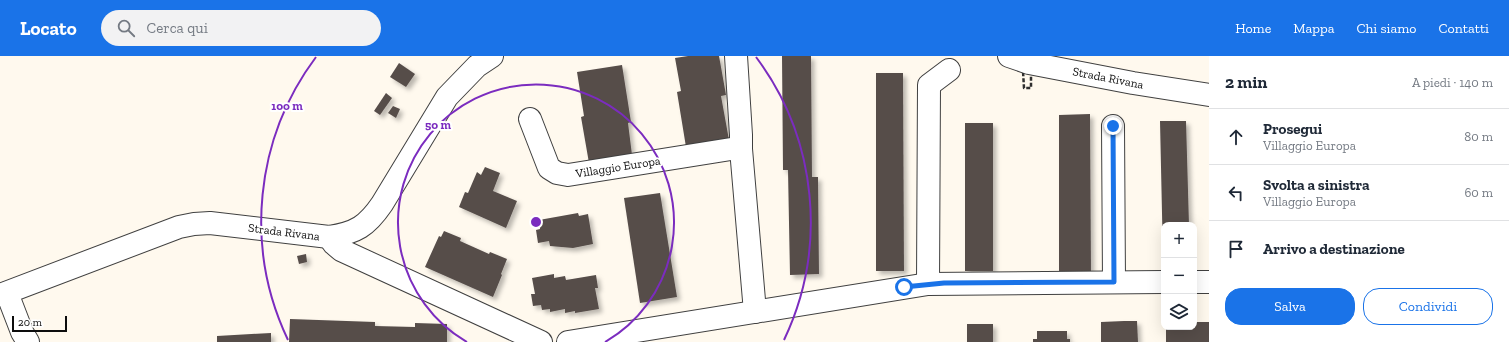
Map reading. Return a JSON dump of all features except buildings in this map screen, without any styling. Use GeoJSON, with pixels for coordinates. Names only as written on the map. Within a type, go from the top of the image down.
{"type":"FeatureCollection","features":[{"type":"Feature","properties":{"kind":"street","name":"Strada Rivana"},"geometry":{"type":"LineString","coordinates":[[4,294],[179,228],[194,224],[210,223],[329,237],[355,231],[374,216],[447,97],[477,66],[492,56]]}},
{"type":"Feature","properties":{"kind":"street"},"geometry":{"type":"LineString","coordinates":[[736,56],[741,135],[740,149],[755,312]]}},
{"type":"Feature","properties":{"kind":"street","name":"Strada Rivana"},"geometry":{"type":"LineString","coordinates":[[1009,56],[1037,64],[1133,83],[1209,95]]}},
{"type":"Feature","properties":{"kind":"street"},"geometry":{"type":"LineString","coordinates":[[928,284],[929,85],[949,70]]}},
{"type":"Feature","properties":{"kind":"street","name":"Villaggio Europa"},"geometry":{"type":"LineString","coordinates":[[530,119],[549,168],[556,173],[568,175],[731,149],[740,149]]}},
{"type":"Feature","properties":{"kind":"street"},"geometry":{"type":"LineString","coordinates":[[1113,126],[1114,282]]}},
{"type":"Feature","properties":{"kind":"street"},"geometry":{"type":"LineString","coordinates":[[329,237],[340,250],[541,342]]}},
{"type":"Feature","properties":{"kind":"street"},"geometry":{"type":"LineString","coordinates":[[580,341],[928,284],[1161,282]]}},
{"type":"Feature","properties":{"kind":"street"},"geometry":{"type":"LineString","coordinates":[[1197,282],[1209,282]]}},
{"type":"Feature","properties":{"kind":"street"},"geometry":{"type":"LineString","coordinates":[[4,294],[28,342]]}},
{"type":"Feature","properties":{"kind":"route"},"geometry":{"type":"LineString","coordinates":[[904,287],[944,283],[1114,282],[1113,126]]}}]}
